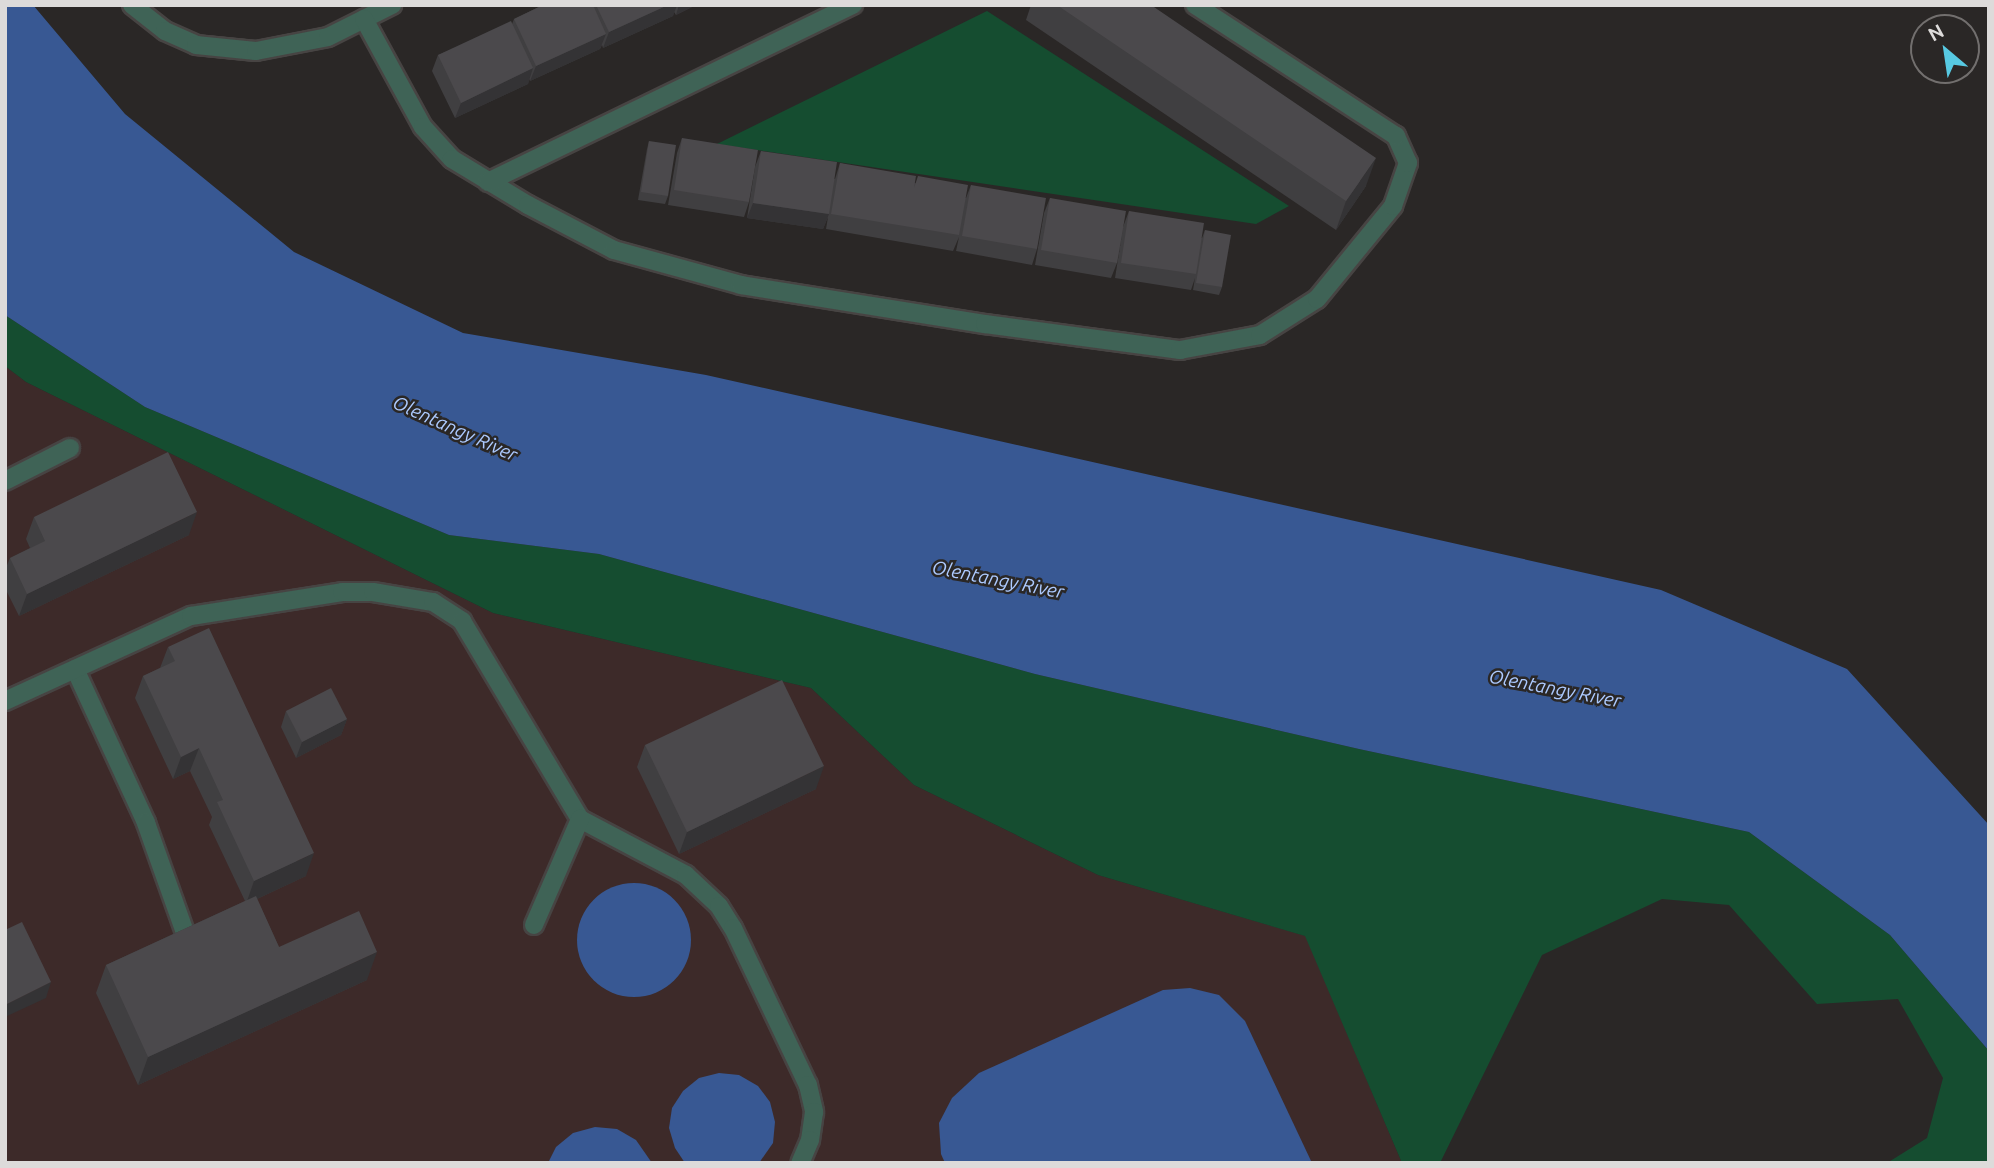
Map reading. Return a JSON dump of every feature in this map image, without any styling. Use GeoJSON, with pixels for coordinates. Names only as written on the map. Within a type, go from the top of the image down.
{"type":"FeatureCollection","features":[{"type":"Feature","properties":{"kind":"street"},"geometry":{"type":"LineString","coordinates":[[132,5],[165,31],[203,46],[256,51],[328,37],[392,5]]}},
{"type":"Feature","properties":{"kind":"street"},"geometry":{"type":"LineString","coordinates":[[488,182],[852,5]]}},
{"type":"Feature","properties":{"kind":"street"},"geometry":{"type":"LineString","coordinates":[[364,19],[423,127],[453,159],[488,182],[614,250],[741,285],[985,324],[1180,350],[1260,335],[1317,299],[1393,206],[1408,163],[1396,136],[1195,5]]}},
{"type":"Feature","properties":{"kind":"street"},"geometry":{"type":"LineString","coordinates":[[5,481],[70,448]]}},
{"type":"Feature","properties":{"kind":"street"},"geometry":{"type":"LineString","coordinates":[[5,702],[191,616],[342,592],[373,592],[433,602],[463,621],[580,819],[687,875],[719,906],[733,928],[808,1085],[814,1112],[810,1140],[800,1163]]}},
{"type":"Feature","properties":{"kind":"street"},"geometry":{"type":"LineString","coordinates":[[75,669],[146,822],[184,930]]}},
{"type":"Feature","properties":{"kind":"street"},"geometry":{"type":"LineString","coordinates":[[534,925],[580,819]]}},
{"type":"Feature","properties":{"kind":"shaded area"},"geometry":{"type":"Polygon","coordinates":[[[5,366],[26,382],[493,613],[811,688],[914,785],[1098,875],[1306,936],[1402,1163],[5,1163],[5,366]]]}},
{"type":"Feature","properties":{"kind":"green space"},"geometry":{"type":"Polygon","coordinates":[[[987,11],[1289,206],[1256,224],[717,144],[987,11]]]}},
{"type":"Feature","properties":{"kind":"green space"},"geometry":{"type":"Polygon","coordinates":[[[5,315],[145,407],[449,535],[599,554],[1035,674],[1359,749],[1749,832],[1890,935],[1989,1051],[1989,1163],[1887,1163],[1927,1138],[1943,1078],[1898,999],[1817,1004],[1729,905],[1662,899],[1542,955],[1440,1163],[1402,1163],[1305,936],[1098,875],[914,785],[811,688],[493,613],[26,382],[5,366],[5,315]]]}},
{"type":"Feature","properties":{"kind":"water","name":"Olentangy River"},"geometry":{"type":"Polygon","coordinates":[[[5,5],[33,5],[125,114],[294,252],[463,333],[706,375],[1661,590],[1847,669],[1989,825],[1989,1051],[1890,935],[1749,832],[1359,749],[1035,674],[599,554],[449,535],[145,407],[5,315],[5,5]]]}},
{"type":"Feature","properties":{"kind":"water"},"geometry":{"type":"Polygon","coordinates":[[[634,883],[656,888],[674,900],[686,918],[691,940],[686,962],[674,980],[656,992],[634,997],[612,992],[594,980],[582,962],[577,940],[582,918],[594,900],[612,888],[634,883]]]}},
{"type":"Feature","properties":{"kind":"water"},"geometry":{"type":"Polygon","coordinates":[[[1190,988],[1219,995],[1245,1021],[1312,1163],[945,1163],[941,1154],[939,1123],[952,1098],[979,1073],[1163,990],[1190,988]]]}},
{"type":"Feature","properties":{"kind":"water"},"geometry":{"type":"Polygon","coordinates":[[[719,1073],[739,1075],[758,1086],[770,1102],[775,1122],[773,1143],[759,1163],[685,1163],[675,1148],[669,1128],[672,1108],[683,1091],[699,1078],[719,1073]]]}},
{"type":"Feature","properties":{"kind":"water"},"geometry":{"type":"Polygon","coordinates":[[[595,1127],[617,1129],[636,1140],[652,1163],[548,1163],[556,1147],[573,1133],[595,1127]]]}},
{"type":"Feature","properties":{"kind":"building"},"geometry":{"type":"Polygon","coordinates":[[[543,5],[593,5],[606,34],[536,66],[514,19],[543,5]]]}},
{"type":"Feature","properties":{"kind":"building"},"geometry":{"type":"Polygon","coordinates":[[[596,5],[668,5],[609,32],[596,5]]]}},
{"type":"Feature","properties":{"kind":"building"},"geometry":{"type":"Polygon","coordinates":[[[1057,5],[1151,5],[1376,158],[1346,201],[1057,5]]]}},
{"type":"Feature","properties":{"kind":"building"},"geometry":{"type":"Polygon","coordinates":[[[511,21],[533,68],[461,103],[438,55],[511,21]]]}},
{"type":"Feature","properties":{"kind":"building"},"geometry":{"type":"Polygon","coordinates":[[[682,138],[758,150],[749,202],[674,190],[682,138]]]}},
{"type":"Feature","properties":{"kind":"building"},"geometry":{"type":"Polygon","coordinates":[[[649,141],[676,145],[668,196],[641,192],[649,141]]]}},
{"type":"Feature","properties":{"kind":"building"},"geometry":{"type":"Polygon","coordinates":[[[761,151],[837,162],[829,214],[753,203],[761,151]]]}},
{"type":"Feature","properties":{"kind":"building"},"geometry":{"type":"Polygon","coordinates":[[[840,163],[916,176],[914,188],[918,176],[968,185],[959,235],[831,214],[840,163]]]}},
{"type":"Feature","properties":{"kind":"building"},"geometry":{"type":"Polygon","coordinates":[[[971,185],[1046,198],[1037,249],[962,236],[971,185]]]}},
{"type":"Feature","properties":{"kind":"building"},"geometry":{"type":"Polygon","coordinates":[[[1050,198],[1126,211],[1117,263],[1041,250],[1050,198]]]}},
{"type":"Feature","properties":{"kind":"building"},"geometry":{"type":"Polygon","coordinates":[[[1129,211],[1204,223],[1196,274],[1121,263],[1129,211]]]}},
{"type":"Feature","properties":{"kind":"building"},"geometry":{"type":"Polygon","coordinates":[[[1205,230],[1231,235],[1222,287],[1196,283],[1205,230]]]}},
{"type":"Feature","properties":{"kind":"building"},"geometry":{"type":"Polygon","coordinates":[[[168,452],[197,512],[27,594],[10,558],[45,541],[34,517],[168,452]]]}},
{"type":"Feature","properties":{"kind":"building"},"geometry":{"type":"Polygon","coordinates":[[[209,628],[314,853],[254,881],[217,802],[223,800],[199,748],[181,757],[143,676],[175,661],[168,647],[209,628]]]}},
{"type":"Feature","properties":{"kind":"building"},"geometry":{"type":"Polygon","coordinates":[[[782,680],[824,766],[687,832],[645,745],[782,680]]]}},
{"type":"Feature","properties":{"kind":"building"},"geometry":{"type":"Polygon","coordinates":[[[331,688],[347,719],[302,742],[286,711],[331,688]]]}},
{"type":"Feature","properties":{"kind":"building"},"geometry":{"type":"Polygon","coordinates":[[[256,896],[279,947],[359,911],[377,952],[148,1057],[106,965],[256,896]]]}},
{"type":"Feature","properties":{"kind":"building"},"geometry":{"type":"Polygon","coordinates":[[[22,922],[51,982],[5,1005],[5,930],[22,922]]]}}]}
